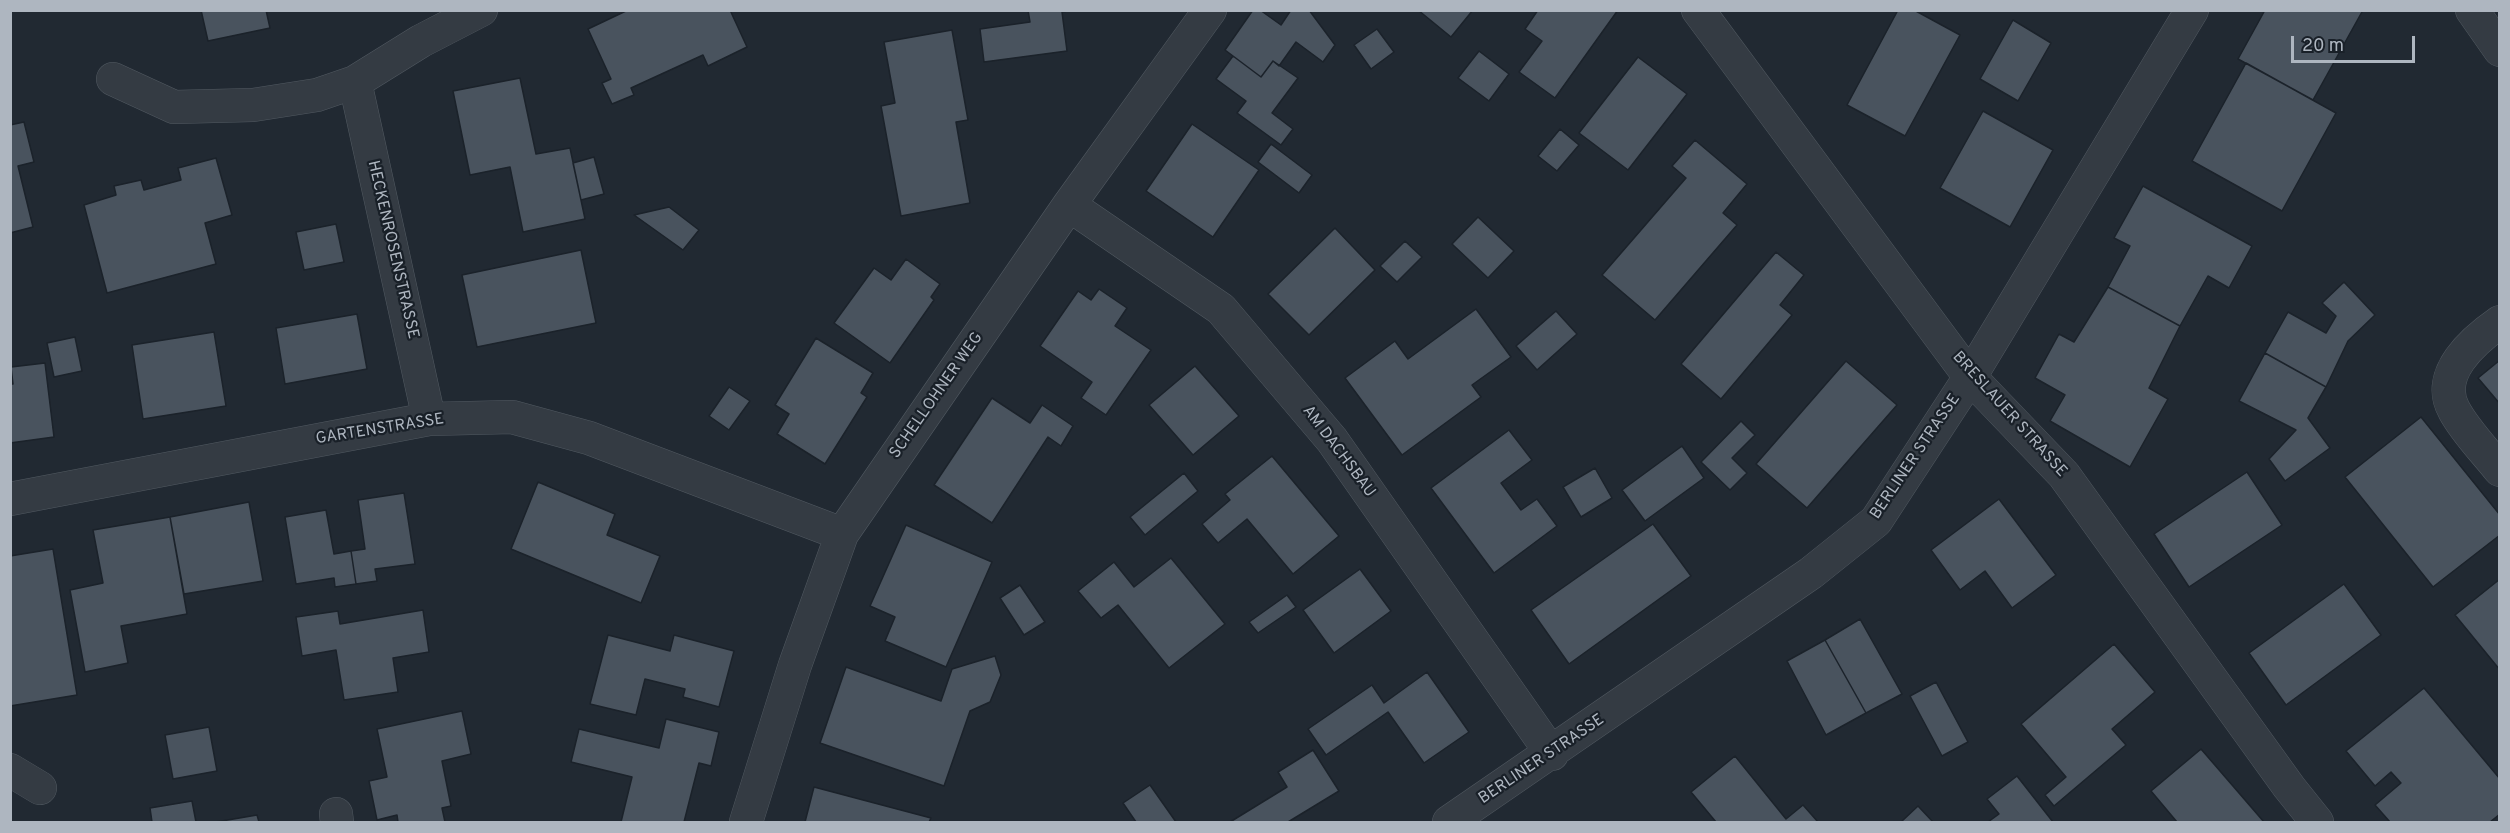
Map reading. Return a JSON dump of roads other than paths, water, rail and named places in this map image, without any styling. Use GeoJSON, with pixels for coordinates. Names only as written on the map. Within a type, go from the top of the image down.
{"type":"FeatureCollection","features":[{"type":"Feature","properties":{"kind":"street"},"geometry":{"type":"LineString","coordinates":[[112,79],[174,107],[253,105],[317,95],[355,81],[421,40],[481,10]]}},
{"type":"Feature","properties":{"kind":"street","name":"SCHELLOHNER WEG"},"geometry":{"type":"LineString","coordinates":[[746,822],[795,665],[842,534],[1069,205],[1210,10]]}},
{"type":"Feature","properties":{"kind":"street","name":"BRESLAUER STRASSE"},"geometry":{"type":"LineString","coordinates":[[1698,10],[1970,377],[2064,475],[2317,822]]}},
{"type":"Feature","properties":{"kind":"street","name":"BERLINER STRASSE"},"geometry":{"type":"LineString","coordinates":[[1449,822],[1552,754],[1811,573],[1876,521],[1970,377],[2192,10]]}},
{"type":"Feature","properties":{"kind":"street"},"geometry":{"type":"LineString","coordinates":[[2472,10],[2499,50]]}},
{"type":"Feature","properties":{"kind":"street","name":"HECKENROSENSTRASSE"},"geometry":{"type":"LineString","coordinates":[[355,81],[429,419]]}},
{"type":"Feature","properties":{"kind":"street","name":"AM DACHSBAU"},"geometry":{"type":"LineString","coordinates":[[1069,205],[1221,309],[1332,440],[1552,754]]}},
{"type":"Feature","properties":{"kind":"street"},"geometry":{"type":"LineString","coordinates":[[2499,322],[2478,338],[2459,360],[2451,376],[2449,397],[2454,410],[2499,470]]}},
{"type":"Feature","properties":{"kind":"street","name":"GARTENSTRASSE"},"geometry":{"type":"LineString","coordinates":[[10,499],[429,419],[512,417],[589,438],[842,534]]}},
{"type":"Feature","properties":{"kind":"street"},"geometry":{"type":"LineString","coordinates":[[10,770],[40,788]]}}]}
